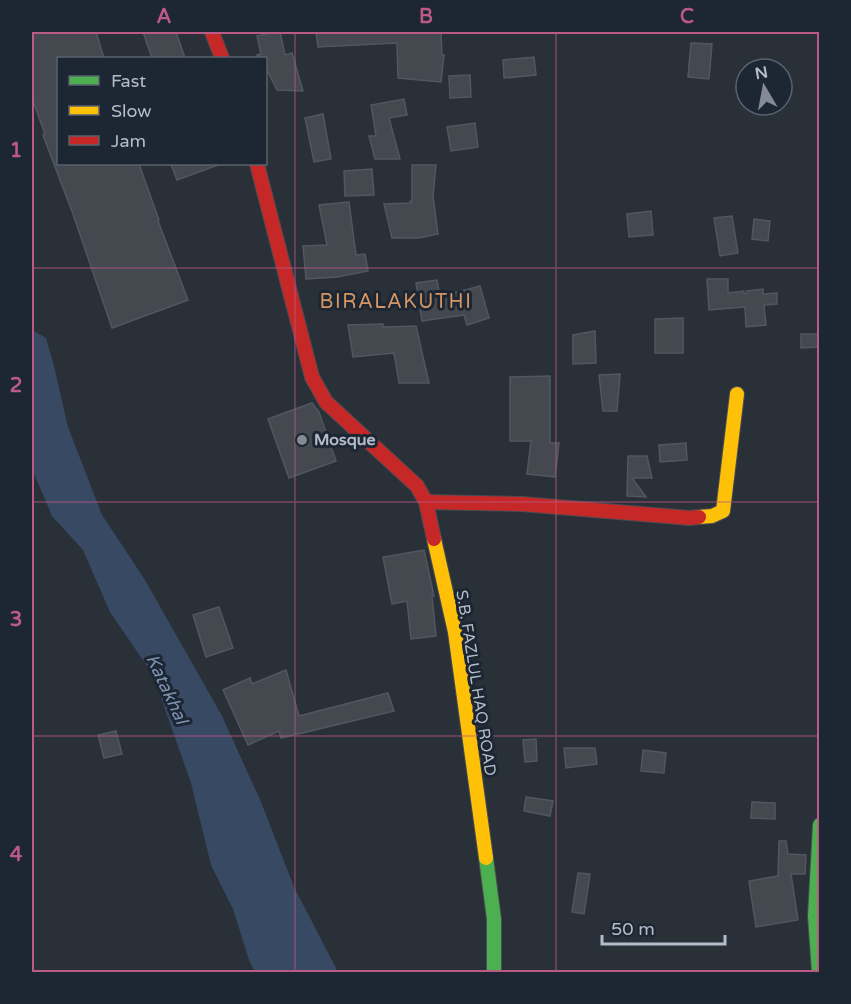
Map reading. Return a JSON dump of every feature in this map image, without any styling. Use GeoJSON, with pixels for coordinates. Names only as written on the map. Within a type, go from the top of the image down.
{"type":"FeatureCollection","features":[{"type":"Feature","properties":{"kind":"main road"},"geometry":{"type":"LineString","coordinates":[[212,32],[222,57]]}},
{"type":"Feature","properties":{"kind":"main road","name":"S.B. FAZLUL HAQ ROAD"},"geometry":{"type":"LineString","coordinates":[[257,165],[312,377],[326,402],[417,486],[426,502],[455,632],[494,919],[494,972]]}},
{"type":"Feature","properties":{"kind":"main road"},"geometry":{"type":"LineString","coordinates":[[426,502],[522,504],[690,518],[712,516],[723,511],[737,394]]}},
{"type":"Feature","properties":{"kind":"main road"},"geometry":{"type":"LineString","coordinates":[[819,825],[814,916],[819,972]]}},
{"type":"Feature","properties":{"kind":"water","name":"Katakhal"},"geometry":{"type":"Polygon","coordinates":[[[32,330],[46,338],[68,427],[102,515],[145,580],[222,716],[261,802],[294,887],[338,972],[255,972],[249,960],[233,909],[211,865],[191,783],[153,675],[110,612],[83,550],[52,516],[32,469],[32,330]]]}},
{"type":"Feature","properties":{"kind":"building"},"geometry":{"type":"Polygon","coordinates":[[[32,32],[96,32],[104,57],[57,57],[57,165],[139,165],[188,300],[112,328],[32,98],[32,32]]]}},
{"type":"Feature","properties":{"kind":"building"},"geometry":{"type":"Polygon","coordinates":[[[143,32],[176,32],[185,57],[152,57],[143,32]]]}},
{"type":"Feature","properties":{"kind":"building"},"geometry":{"type":"Polygon","coordinates":[[[280,32],[285,55],[292,53],[303,91],[277,90],[267,70],[267,57],[257,55],[261,54],[257,36],[280,32]]]}},
{"type":"Feature","properties":{"kind":"building"},"geometry":{"type":"Polygon","coordinates":[[[316,32],[441,32],[442,55],[444,55],[441,82],[398,78],[397,43],[318,47],[316,32]]]}},
{"type":"Feature","properties":{"kind":"building"},"geometry":{"type":"Polygon","coordinates":[[[691,43],[712,44],[709,79],[688,77],[691,43]]]}},
{"type":"Feature","properties":{"kind":"building"},"geometry":{"type":"Polygon","coordinates":[[[534,57],[536,75],[504,78],[503,60],[534,57]]]}},
{"type":"Feature","properties":{"kind":"building"},"geometry":{"type":"Polygon","coordinates":[[[470,75],[471,97],[450,98],[449,76],[470,75]]]}},
{"type":"Feature","properties":{"kind":"building"},"geometry":{"type":"Polygon","coordinates":[[[404,99],[407,115],[389,118],[400,159],[375,159],[369,136],[376,136],[371,105],[404,99]]]}},
{"type":"Feature","properties":{"kind":"building"},"geometry":{"type":"Polygon","coordinates":[[[323,114],[331,159],[314,162],[305,118],[323,114]]]}},
{"type":"Feature","properties":{"kind":"building"},"geometry":{"type":"Polygon","coordinates":[[[475,123],[478,147],[451,151],[447,127],[475,123]]]}},
{"type":"Feature","properties":{"kind":"building"},"geometry":{"type":"Polygon","coordinates":[[[171,165],[218,165],[177,180],[171,165]]]}},
{"type":"Feature","properties":{"kind":"building"},"geometry":{"type":"Polygon","coordinates":[[[412,165],[436,165],[433,196],[438,234],[419,238],[392,238],[384,204],[411,203],[412,165]]]}},
{"type":"Feature","properties":{"kind":"building"},"geometry":{"type":"Polygon","coordinates":[[[372,169],[374,195],[345,196],[344,171],[372,169]]]}},
{"type":"Feature","properties":{"kind":"building"},"geometry":{"type":"Polygon","coordinates":[[[349,202],[356,255],[365,254],[368,271],[337,277],[306,279],[303,246],[327,245],[319,205],[349,202]]]}},
{"type":"Feature","properties":{"kind":"building"},"geometry":{"type":"Polygon","coordinates":[[[651,211],[653,235],[629,237],[627,214],[651,211]]]}},
{"type":"Feature","properties":{"kind":"building"},"geometry":{"type":"Polygon","coordinates":[[[732,216],[738,253],[720,256],[714,218],[732,216]]]}},
{"type":"Feature","properties":{"kind":"building"},"geometry":{"type":"Polygon","coordinates":[[[754,219],[770,221],[768,241],[752,239],[754,219]]]}},
{"type":"Feature","properties":{"kind":"building"},"geometry":{"type":"Polygon","coordinates":[[[707,279],[728,279],[728,293],[744,291],[746,294],[747,291],[763,289],[763,294],[777,293],[777,304],[764,305],[766,325],[746,327],[745,307],[709,310],[707,279]]]}},
{"type":"Feature","properties":{"kind":"building"},"geometry":{"type":"Polygon","coordinates":[[[437,280],[440,297],[480,286],[489,318],[467,325],[464,315],[422,321],[416,283],[437,280]]]}},
{"type":"Feature","properties":{"kind":"building"},"geometry":{"type":"Polygon","coordinates":[[[683,318],[683,353],[655,353],[655,319],[683,318]]]}},
{"type":"Feature","properties":{"kind":"building"},"geometry":{"type":"Polygon","coordinates":[[[383,324],[383,327],[416,326],[429,383],[399,383],[394,353],[353,357],[348,325],[383,324]]]}},
{"type":"Feature","properties":{"kind":"building"},"geometry":{"type":"Polygon","coordinates":[[[595,331],[596,363],[573,364],[573,335],[595,331]]]}},
{"type":"Feature","properties":{"kind":"building"},"geometry":{"type":"Polygon","coordinates":[[[801,334],[819,334],[819,347],[801,348],[801,334]]]}},
{"type":"Feature","properties":{"kind":"building"},"geometry":{"type":"Polygon","coordinates":[[[620,374],[617,411],[603,411],[599,375],[620,374]]]}},
{"type":"Feature","properties":{"kind":"building"},"geometry":{"type":"Polygon","coordinates":[[[550,376],[550,443],[559,443],[555,477],[527,474],[531,441],[510,441],[510,377],[550,376]]]}},
{"type":"Feature","properties":{"kind":"building","name":"Mosque"},"geometry":{"type":"Polygon","coordinates":[[[312,403],[319,412],[336,461],[289,478],[268,419],[312,403]]]}},
{"type":"Feature","properties":{"kind":"building"},"geometry":{"type":"Polygon","coordinates":[[[686,443],[687,460],[660,462],[659,445],[686,443]]]}},
{"type":"Feature","properties":{"kind":"building"},"geometry":{"type":"Polygon","coordinates":[[[628,456],[647,456],[652,478],[632,478],[646,497],[627,496],[628,456]]]}},
{"type":"Feature","properties":{"kind":"building"},"geometry":{"type":"Polygon","coordinates":[[[424,550],[434,596],[432,596],[436,636],[411,639],[407,601],[392,604],[383,557],[424,550]]]}},
{"type":"Feature","properties":{"kind":"building"},"geometry":{"type":"Polygon","coordinates":[[[219,607],[233,648],[206,657],[193,615],[219,607]]]}},
{"type":"Feature","properties":{"kind":"building"},"geometry":{"type":"Polygon","coordinates":[[[286,670],[299,716],[388,693],[394,711],[281,738],[279,731],[248,745],[223,690],[250,678],[252,684],[286,670]]]}},
{"type":"Feature","properties":{"kind":"building"},"geometry":{"type":"Polygon","coordinates":[[[116,731],[122,754],[104,758],[98,735],[116,731]]]}},
{"type":"Feature","properties":{"kind":"building"},"geometry":{"type":"Polygon","coordinates":[[[536,739],[537,761],[525,762],[523,740],[536,739]]]}},
{"type":"Feature","properties":{"kind":"building"},"geometry":{"type":"Polygon","coordinates":[[[564,748],[595,748],[597,764],[566,768],[564,748]]]}},
{"type":"Feature","properties":{"kind":"building"},"geometry":{"type":"Polygon","coordinates":[[[643,750],[666,753],[664,773],[641,771],[643,750]]]}},
{"type":"Feature","properties":{"kind":"building"},"geometry":{"type":"Polygon","coordinates":[[[526,797],[553,801],[550,816],[524,811],[526,797]]]}},
{"type":"Feature","properties":{"kind":"building"},"geometry":{"type":"Polygon","coordinates":[[[752,802],[775,803],[775,819],[751,818],[752,802]]]}},
{"type":"Feature","properties":{"kind":"building"},"geometry":{"type":"Polygon","coordinates":[[[779,841],[786,841],[788,854],[806,855],[805,874],[791,874],[798,920],[756,927],[749,881],[778,876],[779,841]]]}},
{"type":"Feature","properties":{"kind":"building"},"geometry":{"type":"Polygon","coordinates":[[[578,873],[590,874],[584,914],[572,912],[578,873]]]}},
{"type":"Feature","properties":{"kind":"traffic: fast"},"geometry":{"type":"LineString","coordinates":[[819,972],[815,916],[820,825]]}},
{"type":"Feature","properties":{"kind":"traffic: fast"},"geometry":{"type":"LineString","coordinates":[[486,858],[494,919],[494,972]]}},
{"type":"Feature","properties":{"kind":"traffic: slow"},"geometry":{"type":"LineString","coordinates":[[699,517],[712,516],[723,511],[737,394]]}},
{"type":"Feature","properties":{"kind":"traffic: slow"},"geometry":{"type":"LineString","coordinates":[[434,539],[455,632],[486,858]]}},
{"type":"Feature","properties":{"kind":"traffic: jam"},"geometry":{"type":"LineString","coordinates":[[212,32],[222,57]]}},
{"type":"Feature","properties":{"kind":"traffic: jam"},"geometry":{"type":"LineString","coordinates":[[257,165],[312,377],[326,402],[417,486],[426,502],[434,539]]}},
{"type":"Feature","properties":{"kind":"traffic: jam"},"geometry":{"type":"LineString","coordinates":[[426,502],[522,504],[699,517]]}},
{"type":"Feature","properties":{"kind":"place","name":"Mosque"},"geometry":{"type":"Point","coordinates":[302,440]}},
{"type":"Feature","properties":{"kind":"district","name":"BIRALAKUTHI"},"geometry":{"type":"Point","coordinates":[396,302]}}]}
